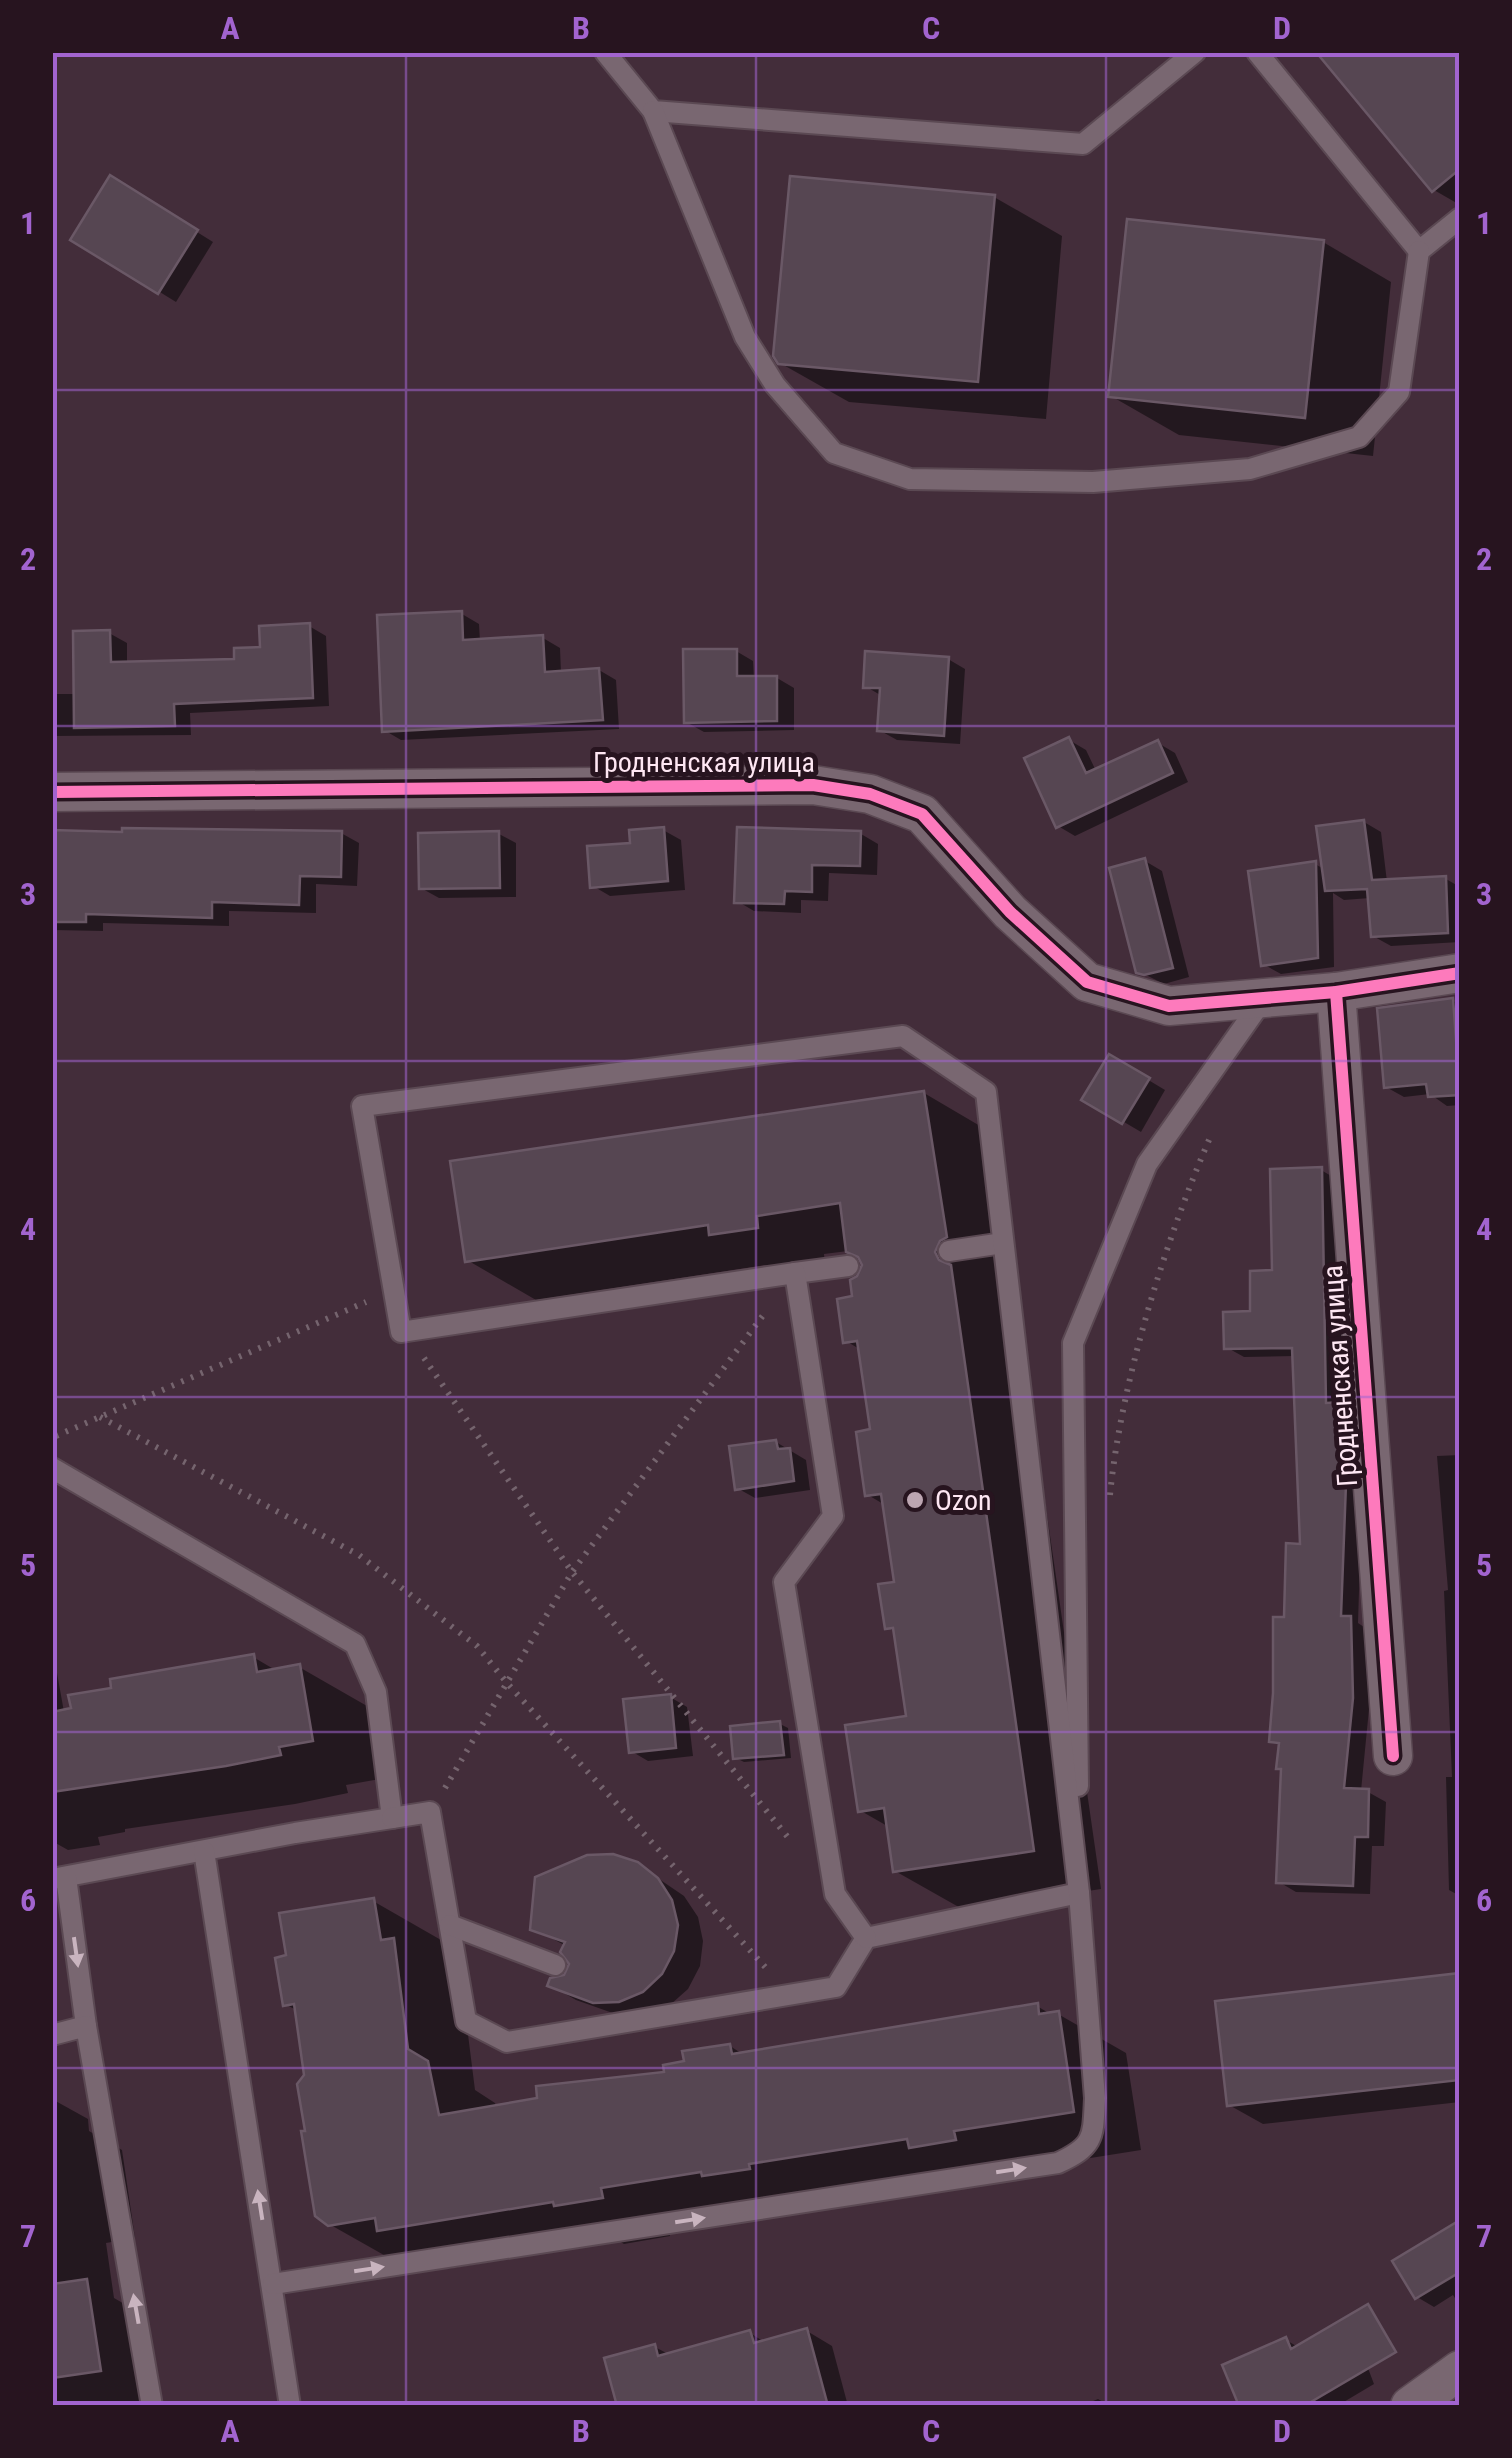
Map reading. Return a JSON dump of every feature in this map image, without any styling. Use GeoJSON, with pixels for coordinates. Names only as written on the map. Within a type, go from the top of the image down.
{"type":"FeatureCollection","features":[{"type":"Feature","properties":{"kind":"street","name":"Гродненская улица"},"geometry":{"type":"LineString","coordinates":[[52,792],[812,785],[870,794],[922,814],[1010,912],[1087,982],[1169,1006],[1336,992],[1460,972]]}},
{"type":"Feature","properties":{"kind":"street","name":"Гродненская улица"},"geometry":{"type":"LineString","coordinates":[[1336,992],[1393,1756]]}},
{"type":"Feature","properties":{"kind":"street"},"geometry":{"type":"LineString","coordinates":[[1410,2406],[1460,2370]]}},
{"type":"Feature","properties":{"kind":"lane"},"geometry":{"type":"LineString","coordinates":[[605,52],[653,111],[745,337],[775,385],[834,453],[910,479],[1094,482],[1250,468],[1359,436],[1399,392],[1419,251],[1460,218]]}},
{"type":"Feature","properties":{"kind":"lane"},"geometry":{"type":"LineString","coordinates":[[653,111],[1083,144],[1195,52]]}},
{"type":"Feature","properties":{"kind":"lane"},"geometry":{"type":"LineString","coordinates":[[1257,52],[1419,251]]}},
{"type":"Feature","properties":{"kind":"lane"},"geometry":{"type":"LineString","coordinates":[[1079,1893],[1073,1343],[1148,1164],[1264,998]]}},
{"type":"Feature","properties":{"kind":"lane"},"geometry":{"type":"LineString","coordinates":[[273,2284],[1058,2162],[1081,2152],[1094,2132],[1079,1893],[986,1092],[903,1036],[362,1106],[402,1332],[848,1266]]}},
{"type":"Feature","properties":{"kind":"lane"},"geometry":{"type":"LineString","coordinates":[[949,1251],[1003,1244]]}},
{"type":"Feature","properties":{"kind":"lane"},"geometry":{"type":"LineString","coordinates":[[794,1273],[833,1516],[784,1582],[835,1894],[866,1938]]}},
{"type":"Feature","properties":{"kind":"lane"},"geometry":{"type":"LineString","coordinates":[[52,1468],[355,1644],[376,1692],[392,1818]]}},
{"type":"Feature","properties":{"kind":"lane"},"geometry":{"type":"LineString","coordinates":[[152,2406],[59,1878],[430,1812],[466,2021],[507,2042],[836,1987],[866,1938],[1079,1893]]}},
{"type":"Feature","properties":{"kind":"lane"},"geometry":{"type":"LineString","coordinates":[[204,1851],[290,2406]]}},
{"type":"Feature","properties":{"kind":"lane"},"geometry":{"type":"LineString","coordinates":[[450,1925],[555,1965]]}},
{"type":"Feature","properties":{"kind":"lane"},"geometry":{"type":"LineString","coordinates":[[52,2034],[86,2026]]}},
{"type":"Feature","properties":{"kind":"path"},"geometry":{"type":"LineString","coordinates":[[1109,1512],[1114,1456],[1152,1297],[1211,1134],[1222,1119]]}},
{"type":"Feature","properties":{"kind":"path"},"geometry":{"type":"LineString","coordinates":[[430,1812],[572,1572],[794,1273]]}},
{"type":"Feature","properties":{"kind":"path"},"geometry":{"type":"LineString","coordinates":[[52,1437],[394,1290]]}},
{"type":"Feature","properties":{"kind":"path"},"geometry":{"type":"LineString","coordinates":[[406,1332],[572,1572],[835,1894]]}},
{"type":"Feature","properties":{"kind":"path"},"geometry":{"type":"LineString","coordinates":[[100,1417],[359,1555],[478,1646],[506,1683],[790,1995]]}},
{"type":"Feature","properties":{"kind":"path"},"geometry":{"type":"LineString","coordinates":[[52,1678],[62,1675]]}},
{"type":"Feature","properties":{"kind":"building"},"geometry":{"type":"Polygon","coordinates":[[[1316,52],[1460,52],[1460,169],[1432,192],[1316,52]]]}},
{"type":"Feature","properties":{"kind":"building"},"geometry":{"type":"Polygon","coordinates":[[[110,175],[198,230],[158,294],[70,240],[110,175]]]}},
{"type":"Feature","properties":{"kind":"building"},"geometry":{"type":"Polygon","coordinates":[[[790,176],[995,195],[978,382],[778,364],[773,356],[790,176]]]}},
{"type":"Feature","properties":{"kind":"building"},"geometry":{"type":"Polygon","coordinates":[[[1127,219],[1324,240],[1305,418],[1108,397],[1127,219]]]}},
{"type":"Feature","properties":{"kind":"building"},"geometry":{"type":"Polygon","coordinates":[[[462,611],[463,640],[543,635],[545,672],[599,668],[603,720],[382,732],[377,615],[462,611]]]}},
{"type":"Feature","properties":{"kind":"building"},"geometry":{"type":"Polygon","coordinates":[[[310,623],[313,698],[174,704],[175,726],[74,728],[73,631],[110,630],[111,662],[234,659],[234,648],[260,647],[259,626],[310,623]]]}},
{"type":"Feature","properties":{"kind":"building"},"geometry":{"type":"Polygon","coordinates":[[[683,649],[737,649],[737,676],[777,676],[777,721],[684,723],[683,649]]]}},
{"type":"Feature","properties":{"kind":"building"},"geometry":{"type":"Polygon","coordinates":[[[865,651],[949,657],[944,736],[877,731],[880,688],[863,688],[865,651]]]}},
{"type":"Feature","properties":{"kind":"building"},"geometry":{"type":"Polygon","coordinates":[[[1069,737],[1086,773],[1158,740],[1173,773],[1056,828],[1024,758],[1069,737]]]}},
{"type":"Feature","properties":{"kind":"building"},"geometry":{"type":"Polygon","coordinates":[[[1364,820],[1372,880],[1446,876],[1448,933],[1371,937],[1367,889],[1325,891],[1316,826],[1364,820]]]}},
{"type":"Feature","properties":{"kind":"building"},"geometry":{"type":"Polygon","coordinates":[[[664,827],[668,881],[590,888],[587,846],[630,843],[629,830],[664,827]]]}},
{"type":"Feature","properties":{"kind":"building"},"geometry":{"type":"Polygon","coordinates":[[[737,827],[861,831],[860,866],[812,865],[812,892],[785,891],[784,904],[734,903],[737,827]]]}},
{"type":"Feature","properties":{"kind":"building"},"geometry":{"type":"Polygon","coordinates":[[[122,828],[342,831],[341,877],[300,876],[299,905],[212,902],[212,918],[86,914],[86,922],[52,922],[52,830],[122,832],[122,828]]]}},
{"type":"Feature","properties":{"kind":"building"},"geometry":{"type":"Polygon","coordinates":[[[499,831],[500,888],[419,889],[418,833],[499,831]]]}},
{"type":"Feature","properties":{"kind":"building"},"geometry":{"type":"Polygon","coordinates":[[[1145,858],[1173,968],[1144,975],[1136,973],[1109,868],[1145,858]]]}},
{"type":"Feature","properties":{"kind":"building"},"geometry":{"type":"Polygon","coordinates":[[[1316,861],[1318,958],[1261,966],[1248,871],[1316,861]]]}},
{"type":"Feature","properties":{"kind":"building"},"geometry":{"type":"Polygon","coordinates":[[[1453,998],[1460,1095],[1428,1097],[1426,1084],[1384,1088],[1377,1008],[1453,998]]]}},
{"type":"Feature","properties":{"kind":"building"},"geometry":{"type":"Polygon","coordinates":[[[1109,1054],[1150,1078],[1122,1124],[1081,1100],[1109,1054]]]}},
{"type":"Feature","properties":{"kind":"building"},"geometry":{"type":"Polygon","coordinates":[[[924,1091],[947,1237],[935,1252],[939,1260],[951,1265],[1034,1851],[893,1872],[884,1808],[858,1812],[845,1725],[906,1716],[893,1628],[885,1629],[878,1584],[894,1582],[881,1494],[865,1496],[856,1432],[870,1429],[857,1341],[843,1343],[837,1299],[852,1296],[850,1280],[862,1265],[858,1257],[846,1252],[840,1203],[757,1216],[758,1228],[709,1235],[708,1225],[465,1262],[450,1161],[924,1091]]]}},
{"type":"Feature","properties":{"kind":"building"},"geometry":{"type":"Polygon","coordinates":[[[1322,1167],[1326,1403],[1343,1402],[1346,1484],[1341,1616],[1351,1616],[1353,1698],[1344,1788],[1369,1789],[1368,1837],[1355,1837],[1353,1886],[1276,1883],[1281,1769],[1276,1769],[1279,1743],[1269,1742],[1273,1617],[1284,1617],[1286,1543],[1300,1544],[1292,1348],[1224,1349],[1223,1312],[1250,1311],[1250,1271],[1272,1270],[1270,1169],[1322,1167]]]}},
{"type":"Feature","properties":{"kind":"building"},"geometry":{"type":"Polygon","coordinates":[[[776,1440],[778,1449],[790,1448],[794,1481],[735,1490],[729,1446],[776,1440]]]}},
{"type":"Feature","properties":{"kind":"building"},"geometry":{"type":"Polygon","coordinates":[[[254,1654],[257,1672],[300,1664],[313,1741],[279,1747],[281,1755],[226,1766],[52,1792],[52,1712],[71,1708],[68,1695],[111,1688],[110,1679],[254,1654]]]}},
{"type":"Feature","properties":{"kind":"building"},"geometry":{"type":"Polygon","coordinates":[[[671,1694],[676,1748],[629,1753],[623,1699],[671,1694]]]}},
{"type":"Feature","properties":{"kind":"building"},"geometry":{"type":"Polygon","coordinates":[[[780,1721],[784,1755],[733,1759],[730,1726],[780,1721]]]}},
{"type":"Feature","properties":{"kind":"building"},"geometry":{"type":"Polygon","coordinates":[[[613,1854],[638,1862],[658,1878],[672,1900],[678,1925],[674,1951],[662,1974],[643,1992],[619,2002],[593,2003],[547,1986],[550,1978],[564,1975],[569,1964],[560,1952],[565,1942],[530,1930],[535,1877],[587,1855],[613,1854]]]}},
{"type":"Feature","properties":{"kind":"building"},"geometry":{"type":"Polygon","coordinates":[[[374,1898],[381,1940],[394,1938],[408,2049],[428,2061],[439,2115],[537,2098],[536,2086],[664,2072],[663,2065],[684,2061],[682,2051],[730,2044],[732,2054],[1038,2003],[1039,2014],[1059,2011],[1074,2112],[954,2131],[956,2140],[909,2148],[907,2139],[749,2164],[750,2169],[702,2176],[701,2172],[601,2188],[603,2198],[554,2206],[553,2202],[377,2231],[375,2218],[328,2226],[315,2216],[301,2131],[305,2131],[297,2084],[304,2075],[294,2004],[283,2006],[275,1958],[286,1955],[279,1913],[374,1898]]]}},
{"type":"Feature","properties":{"kind":"building"},"geometry":{"type":"Polygon","coordinates":[[[1460,1973],[1460,2080],[1227,2106],[1215,2001],[1460,1973]]]}},
{"type":"Feature","properties":{"kind":"building"},"geometry":{"type":"Polygon","coordinates":[[[1460,2220],[1460,2272],[1415,2299],[1392,2261],[1460,2220]]]}},
{"type":"Feature","properties":{"kind":"building"},"geometry":{"type":"Polygon","coordinates":[[[87,2279],[101,2371],[52,2378],[52,2284],[87,2279]]]}},
{"type":"Feature","properties":{"kind":"building"},"geometry":{"type":"Polygon","coordinates":[[[1368,2304],[1396,2352],[1304,2406],[1239,2406],[1222,2365],[1286,2337],[1291,2349],[1368,2304]]]}},
{"type":"Feature","properties":{"kind":"building"},"geometry":{"type":"Polygon","coordinates":[[[807,2328],[828,2406],[617,2406],[604,2358],[655,2344],[658,2356],[750,2330],[754,2343],[807,2328]]]}},
{"type":"Feature","properties":{"kind":"cycle path"},"geometry":{"type":"LineString","coordinates":[[52,792],[813,785],[870,794],[922,814],[1010,912],[1087,982],[1169,1006],[1336,992],[1460,973]]}},
{"type":"Feature","properties":{"kind":"cycle path"},"geometry":{"type":"LineString","coordinates":[[1336,992],[1393,1756]]}},
{"type":"Feature","properties":{"kind":"place","name":"Ozon"},"geometry":{"type":"Point","coordinates":[915,1500]}}]}
